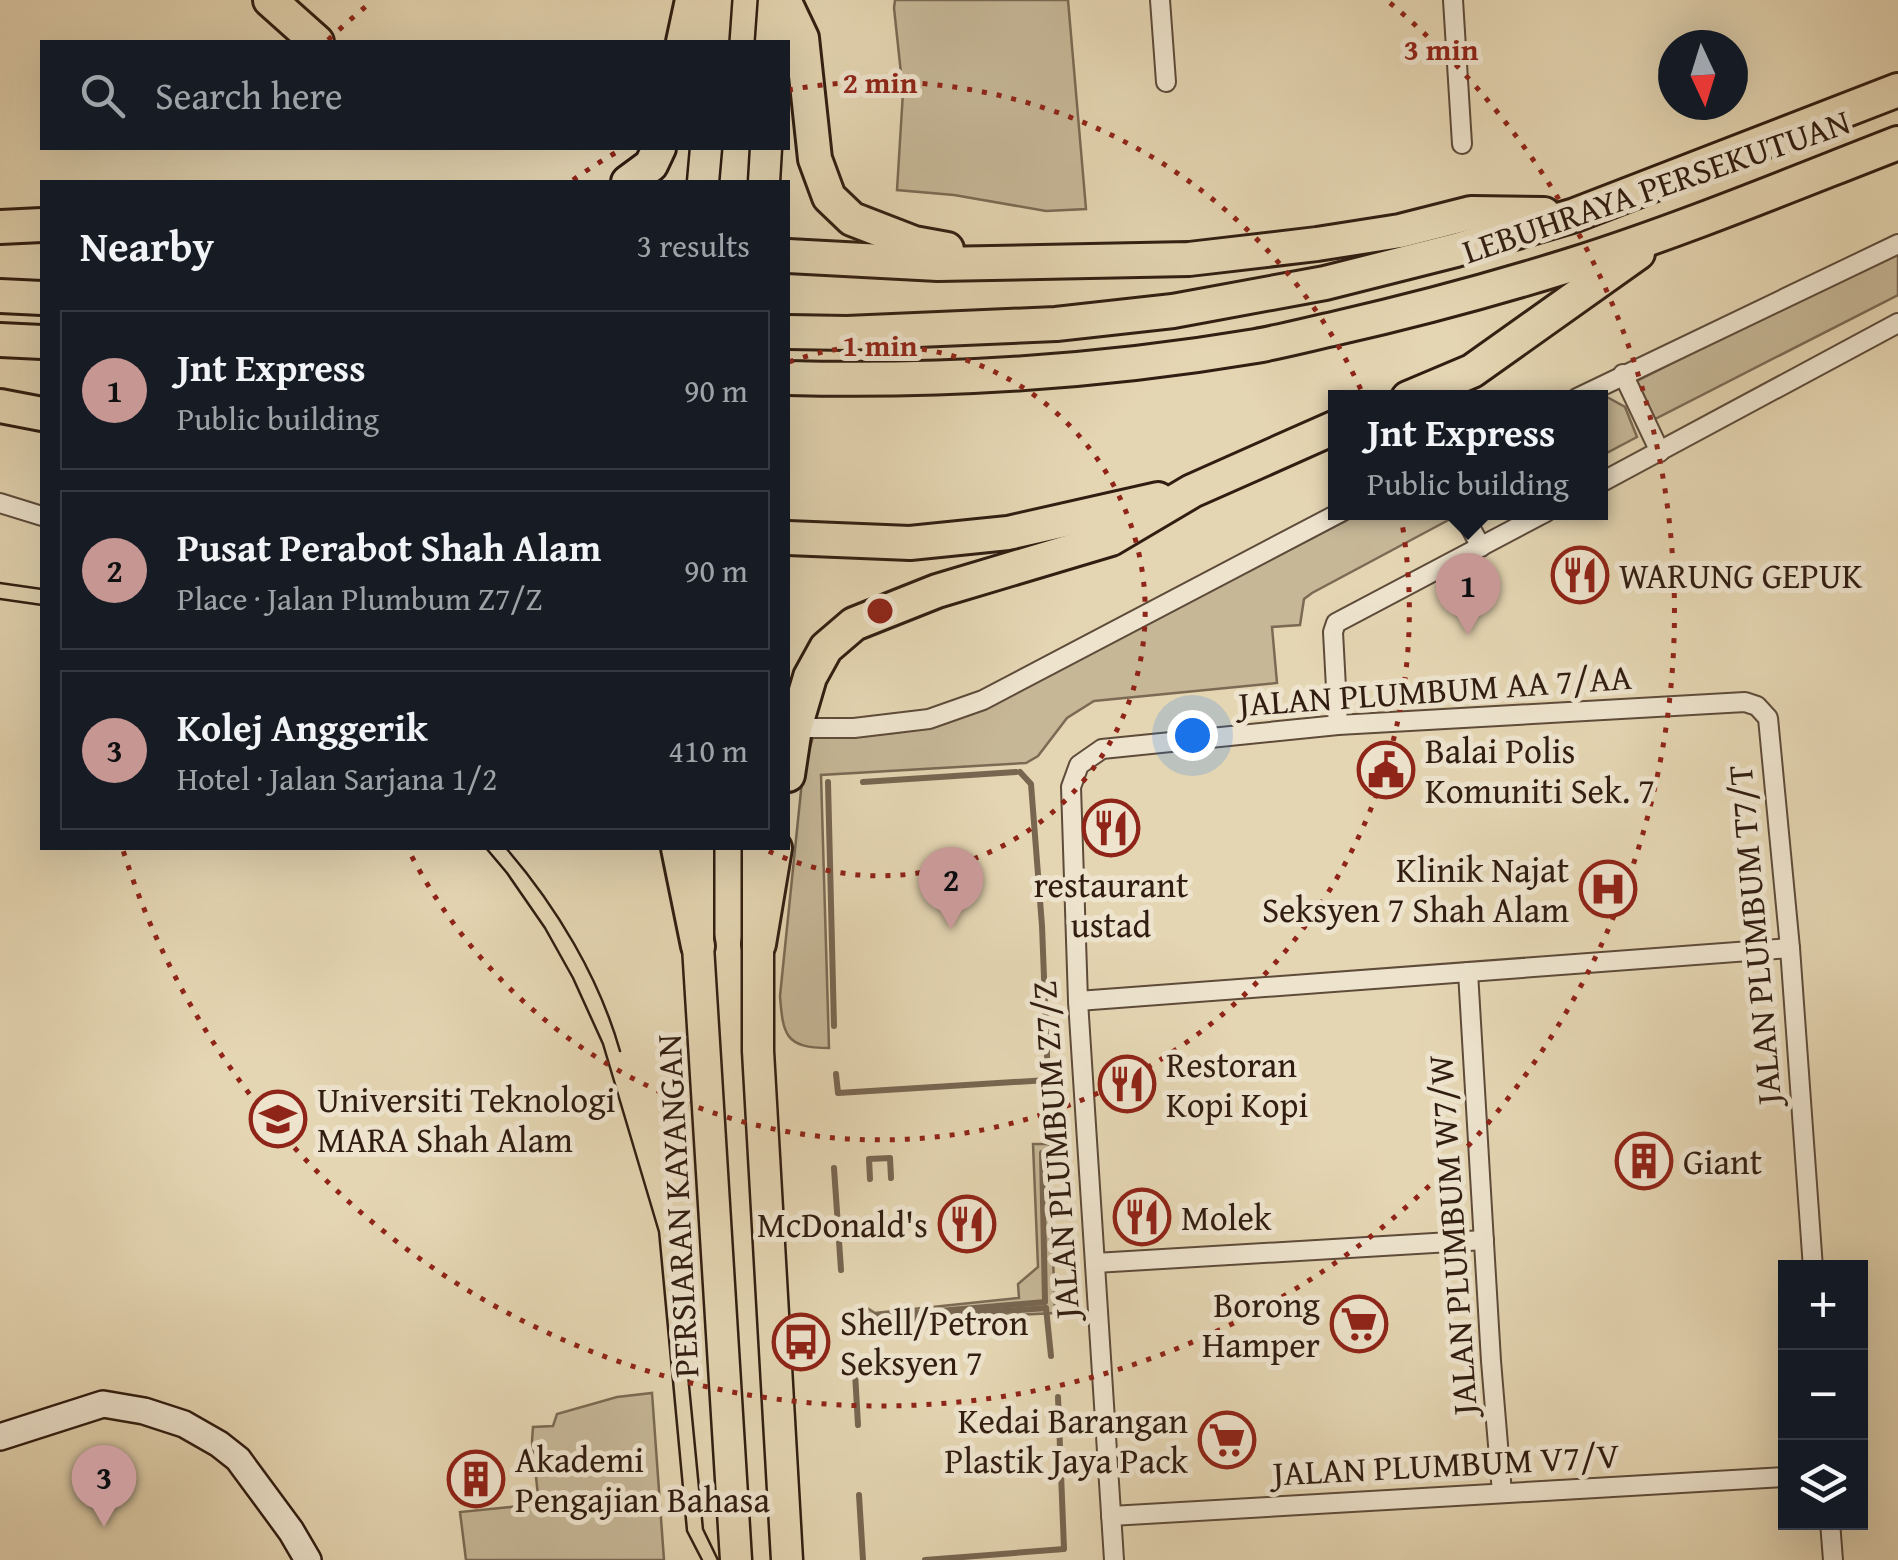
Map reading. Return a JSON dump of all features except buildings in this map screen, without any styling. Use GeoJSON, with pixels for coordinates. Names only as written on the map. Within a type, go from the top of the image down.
{"type":"FeatureCollection","features":[{"type":"Feature","properties":{"kind":"highway"},"geometry":{"type":"LineString","coordinates":[[270,0],[315,40]]}},
{"type":"Feature","properties":{"kind":"highway"},"geometry":{"type":"LineString","coordinates":[[683,40],[692,0]]}},
{"type":"Feature","properties":{"kind":"highway"},"geometry":{"type":"LineString","coordinates":[[784,0],[802,38],[816,159],[829,197],[852,220],[914,243],[1031,264]]}},
{"type":"Feature","properties":{"kind":"highway","name":"LEBUHRAYA PERSEKUTUAN"},"geometry":{"type":"LineString","coordinates":[[790,332],[847,334],[1056,324],[1173,311],[1325,283],[1575,215],[1898,90]]}},
{"type":"Feature","properties":{"kind":"highway","name":"LEBUHRAYA PERSEKUTUAN"},"geometry":{"type":"LineString","coordinates":[[790,378],[984,376],[1127,364],[1258,345],[1419,309],[1573,264],[1666,233],[1898,143]]}},
{"type":"Feature","properties":{"kind":"highway"},"geometry":{"type":"LineString","coordinates":[[631,180],[651,165],[658,150]]}},
{"type":"Feature","properties":{"kind":"highway"},"geometry":{"type":"LineString","coordinates":[[790,256],[938,264],[1188,258],[1400,230],[1471,213],[1575,215]]}},
{"type":"Feature","properties":{"kind":"highway"},"geometry":{"type":"LineString","coordinates":[[0,227],[40,226]]}},
{"type":"Feature","properties":{"kind":"highway"},"geometry":{"type":"LineString","coordinates":[[1427,390],[1472,371],[1666,233]]}},
{"type":"Feature","properties":{"kind":"highway"},"geometry":{"type":"LineString","coordinates":[[0,296],[40,298]]}},
{"type":"Feature","properties":{"kind":"highway"},"geometry":{"type":"LineString","coordinates":[[0,340],[40,342]]}},
{"type":"Feature","properties":{"kind":"highway"},"geometry":{"type":"LineString","coordinates":[[0,406],[40,414]]}},
{"type":"Feature","properties":{"kind":"highway"},"geometry":{"type":"LineString","coordinates":[[790,762],[810,677],[826,648],[854,624],[936,591],[1110,539],[1192,491],[1328,431]]}},
{"type":"Feature","properties":{"kind":"highway"},"geometry":{"type":"LineString","coordinates":[[790,538],[910,543],[1008,533],[1192,491]]}},
{"type":"Feature","properties":{"kind":"highway"},"geometry":{"type":"LineString","coordinates":[[678,850],[698,946]]}},
{"type":"Feature","properties":{"kind":"highway"},"geometry":{"type":"LineString","coordinates":[[759,944],[775,850]]}},
{"type":"Feature","properties":{"kind":"main road"},"geometry":{"type":"LineString","coordinates":[[713,40],[716,0]]}},
{"type":"Feature","properties":{"kind":"main road"},"geometry":{"type":"LineString","coordinates":[[772,40],[774,0]]}},
{"type":"Feature","properties":{"kind":"main road"},"geometry":{"type":"LineString","coordinates":[[703,180],[706,150]]}},
{"type":"Feature","properties":{"kind":"main road"},"geometry":{"type":"LineString","coordinates":[[764,180],[766,150]]}},
{"type":"Feature","properties":{"kind":"main road","name":"PERSIARAN KAYANGAN"},"geometry":{"type":"LineString","coordinates":[[698,850],[698,946],[736,1560]]}},
{"type":"Feature","properties":{"kind":"main road"},"geometry":{"type":"LineString","coordinates":[[758,850],[758,1051],[787,1560]]}},
{"type":"Feature","properties":{"kind":"street"},"geometry":{"type":"LineString","coordinates":[[1160,0],[1166,82]]}},
{"type":"Feature","properties":{"kind":"street"},"geometry":{"type":"LineString","coordinates":[[1453,0],[1462,144]]}},
{"type":"Feature","properties":{"kind":"street"},"geometry":{"type":"LineString","coordinates":[[1592,390],[1898,244]]}},
{"type":"Feature","properties":{"kind":"street"},"geometry":{"type":"LineString","coordinates":[[1608,480],[1898,323]]}},
{"type":"Feature","properties":{"kind":"street"},"geometry":{"type":"LineString","coordinates":[[1622,374],[1660,452]]}},
{"type":"Feature","properties":{"kind":"street"},"geometry":{"type":"LineString","coordinates":[[0,503],[40,515]]}},
{"type":"Feature","properties":{"kind":"street"},"geometry":{"type":"LineString","coordinates":[[796,728],[854,728],[928,719],[982,700],[1328,518]]}},
{"type":"Feature","properties":{"kind":"street"},"geometry":{"type":"LineString","coordinates":[[1466,520],[1481,547]]}},
{"type":"Feature","properties":{"kind":"street"},"geometry":{"type":"LineString","coordinates":[[1338,725],[1333,632],[1336,623],[1531,520]]}},
{"type":"Feature","properties":{"kind":"street","name":"JALAN PLUMBUM AA 7/AA"},"geometry":{"type":"LineString","coordinates":[[1102,749],[1338,725],[1745,702],[1758,706],[1768,718]]}},
{"type":"Feature","properties":{"kind":"street","name":"JALAN PLUMBUM T7/T"},"geometry":{"type":"LineString","coordinates":[[1768,718],[1790,948],[1811,1260]]}},
{"type":"Feature","properties":{"kind":"street","name":"JALAN PLUMBUM Z7/Z"},"geometry":{"type":"LineString","coordinates":[[1102,749],[1079,765],[1071,786],[1078,1001],[1114,1560]]}},
{"type":"Feature","properties":{"kind":"street"},"geometry":{"type":"LineString","coordinates":[[1078,1001],[1790,948]]}},
{"type":"Feature","properties":{"kind":"street","name":"JALAN PLUMBUM W7/W"},"geometry":{"type":"LineString","coordinates":[[1468,972],[1502,1493]]}},
{"type":"Feature","properties":{"kind":"street"},"geometry":{"type":"LineString","coordinates":[[1095,1263],[1484,1240]]}},
{"type":"Feature","properties":{"kind":"street"},"geometry":{"type":"LineString","coordinates":[[0,1436],[103,1404],[144,1411],[184,1424],[238,1459],[308,1560]]}},
{"type":"Feature","properties":{"kind":"street","name":"JALAN PLUMBUM V7/V"},"geometry":{"type":"LineString","coordinates":[[1111,1516],[1778,1477]]}},
{"type":"Feature","properties":{"kind":"street"},"geometry":{"type":"LineString","coordinates":[[1831,1530],[1833,1560]]}},
{"type":"Feature","properties":{"kind":"shaded area"},"geometry":{"type":"Polygon","coordinates":[[[895,0],[1068,0],[1086,209],[1046,211],[954,195],[897,190],[903,92],[895,0]]]}},
{"type":"Feature","properties":{"kind":"shaded area"},"geometry":{"type":"Polygon","coordinates":[[[1898,254],[1898,295],[1655,419],[1637,381],[1808,294],[1898,254]]]}},
{"type":"Feature","properties":{"kind":"shaded area"},"geometry":{"type":"Polygon","coordinates":[[[1608,398],[1625,407],[1637,437],[1608,452],[1608,398]]]}},
{"type":"Feature","properties":{"kind":"shaded area"},"geometry":{"type":"Polygon","coordinates":[[[1347,520],[1449,520],[1312,593],[1304,599],[1300,625],[1272,627],[1277,683],[1094,701],[1067,718],[1038,756],[1026,763],[821,775],[829,1048],[795,1042],[785,1030],[780,996],[803,771],[814,734],[905,731],[991,704],[1347,520]]]}},
{"type":"Feature","properties":{"kind":"shaded area"},"geometry":{"type":"Polygon","coordinates":[[[1033,1144],[1049,1144],[1055,1313],[852,1324],[850,1316],[864,1306],[875,1313],[1019,1298],[1018,1284],[1038,1267],[1033,1144]]]}},
{"type":"Feature","properties":{"kind":"shaded area"},"geometry":{"type":"Polygon","coordinates":[[[652,1393],[664,1560],[466,1560],[460,1512],[539,1504],[533,1427],[553,1426],[557,1414],[617,1397],[652,1393]]]}},
{"type":"Feature","properties":{"kind":"waterway"},"geometry":{"type":"LineString","coordinates":[[863,782],[1016,772]]}},
{"type":"Feature","properties":{"kind":"waterway"},"geometry":{"type":"LineString","coordinates":[[836,1074],[838,1093],[1048,1080],[1031,784],[1020,772]]}},
{"type":"Feature","properties":{"kind":"waterway"},"geometry":{"type":"LineString","coordinates":[[828,782],[834,1026]]}},
{"type":"Feature","properties":{"kind":"waterway"},"geometry":{"type":"LineString","coordinates":[[858,1318],[1045,1302],[1042,1153]]}},
{"type":"Feature","properties":{"kind":"waterway"},"geometry":{"type":"LineString","coordinates":[[870,1179],[869,1159],[890,1158],[891,1178]]}},
{"type":"Feature","properties":{"kind":"waterway"},"geometry":{"type":"LineString","coordinates":[[834,1168],[841,1270]]}},
{"type":"Feature","properties":{"kind":"waterway"},"geometry":{"type":"LineString","coordinates":[[911,1318],[1046,1308],[1051,1356]]}},
{"type":"Feature","properties":{"kind":"waterway"},"geometry":{"type":"LineString","coordinates":[[855,1373],[858,1425]]}},
{"type":"Feature","properties":{"kind":"waterway"},"geometry":{"type":"LineString","coordinates":[[925,1560],[1064,1549],[1058,1397]]}},
{"type":"Feature","properties":{"kind":"waterway"},"geometry":{"type":"LineString","coordinates":[[859,1495],[863,1560]]}},
{"type":"Feature","properties":{"kind":"tram line"},"geometry":{"type":"LineString","coordinates":[[0,583],[40,589]]}},
{"type":"Feature","properties":{"kind":"tram line"},"geometry":{"type":"LineString","coordinates":[[0,599],[40,605]]}},
{"type":"Feature","properties":{"kind":"tram line"},"geometry":{"type":"LineString","coordinates":[[488,850],[545,928],[603,1044],[659,1232],[687,1531],[702,1560]]}},
{"type":"Feature","properties":{"kind":"tram line"},"geometry":{"type":"LineString","coordinates":[[508,850],[574,944],[600,996],[620,1051]]}},
{"type":"Feature","properties":{"kind":"tram line"},"geometry":{"type":"LineString","coordinates":[[681,1303],[703,1529],[718,1560]]}},
{"type":"Feature","properties":{"kind":"place","name":"WARUNG GEPUK"},"geometry":{"type":"Point","coordinates":[1580,575]}},
{"type":"Feature","properties":{"kind":"place","name":"Jnt Express"},"geometry":{"type":"Point","coordinates":[1468,635]}},
{"type":"Feature","properties":{"kind":"place","name":"Balai Polis Komuniti Sek. 7"},"geometry":{"type":"Point","coordinates":[1386,770]}},
{"type":"Feature","properties":{"kind":"place","name":"restaurant ustad"},"geometry":{"type":"Point","coordinates":[1111,828]}},
{"type":"Feature","properties":{"kind":"place","name":"Klinik Najat Seksyen 7 Shah Alam"},"geometry":{"type":"Point","coordinates":[1608,889]}},
{"type":"Feature","properties":{"kind":"place","name":"Pusat Perabot Shah Alam"},"geometry":{"type":"Point","coordinates":[951,929]}},
{"type":"Feature","properties":{"kind":"place","name":"Restoran Kopi Kopi"},"geometry":{"type":"Point","coordinates":[1127,1084]}},
{"type":"Feature","properties":{"kind":"place","name":"Universiti Teknologi MARA Shah Alam"},"geometry":{"type":"Point","coordinates":[278,1119]}},
{"type":"Feature","properties":{"kind":"place","name":"Giant"},"geometry":{"type":"Point","coordinates":[1644,1161]}},
{"type":"Feature","properties":{"kind":"place","name":"Molek"},"geometry":{"type":"Point","coordinates":[1142,1217]}},
{"type":"Feature","properties":{"kind":"place","name":"McDonald's"},"geometry":{"type":"Point","coordinates":[967,1224]}},
{"type":"Feature","properties":{"kind":"place","name":"Borong Hamper"},"geometry":{"type":"Point","coordinates":[1359,1324]}},
{"type":"Feature","properties":{"kind":"place","name":"Shell/Petron Seksyen 7"},"geometry":{"type":"Point","coordinates":[801,1342]}},
{"type":"Feature","properties":{"kind":"place","name":"Kedai Barangan Plastik Jaya Pack"},"geometry":{"type":"Point","coordinates":[1227,1440]}},
{"type":"Feature","properties":{"kind":"place","name":"Akademi Pengajian Bahasa"},"geometry":{"type":"Point","coordinates":[476,1479]}},
{"type":"Feature","properties":{"kind":"place","name":"Kolej Anggerik"},"geometry":{"type":"Point","coordinates":[104,1527]}}]}
